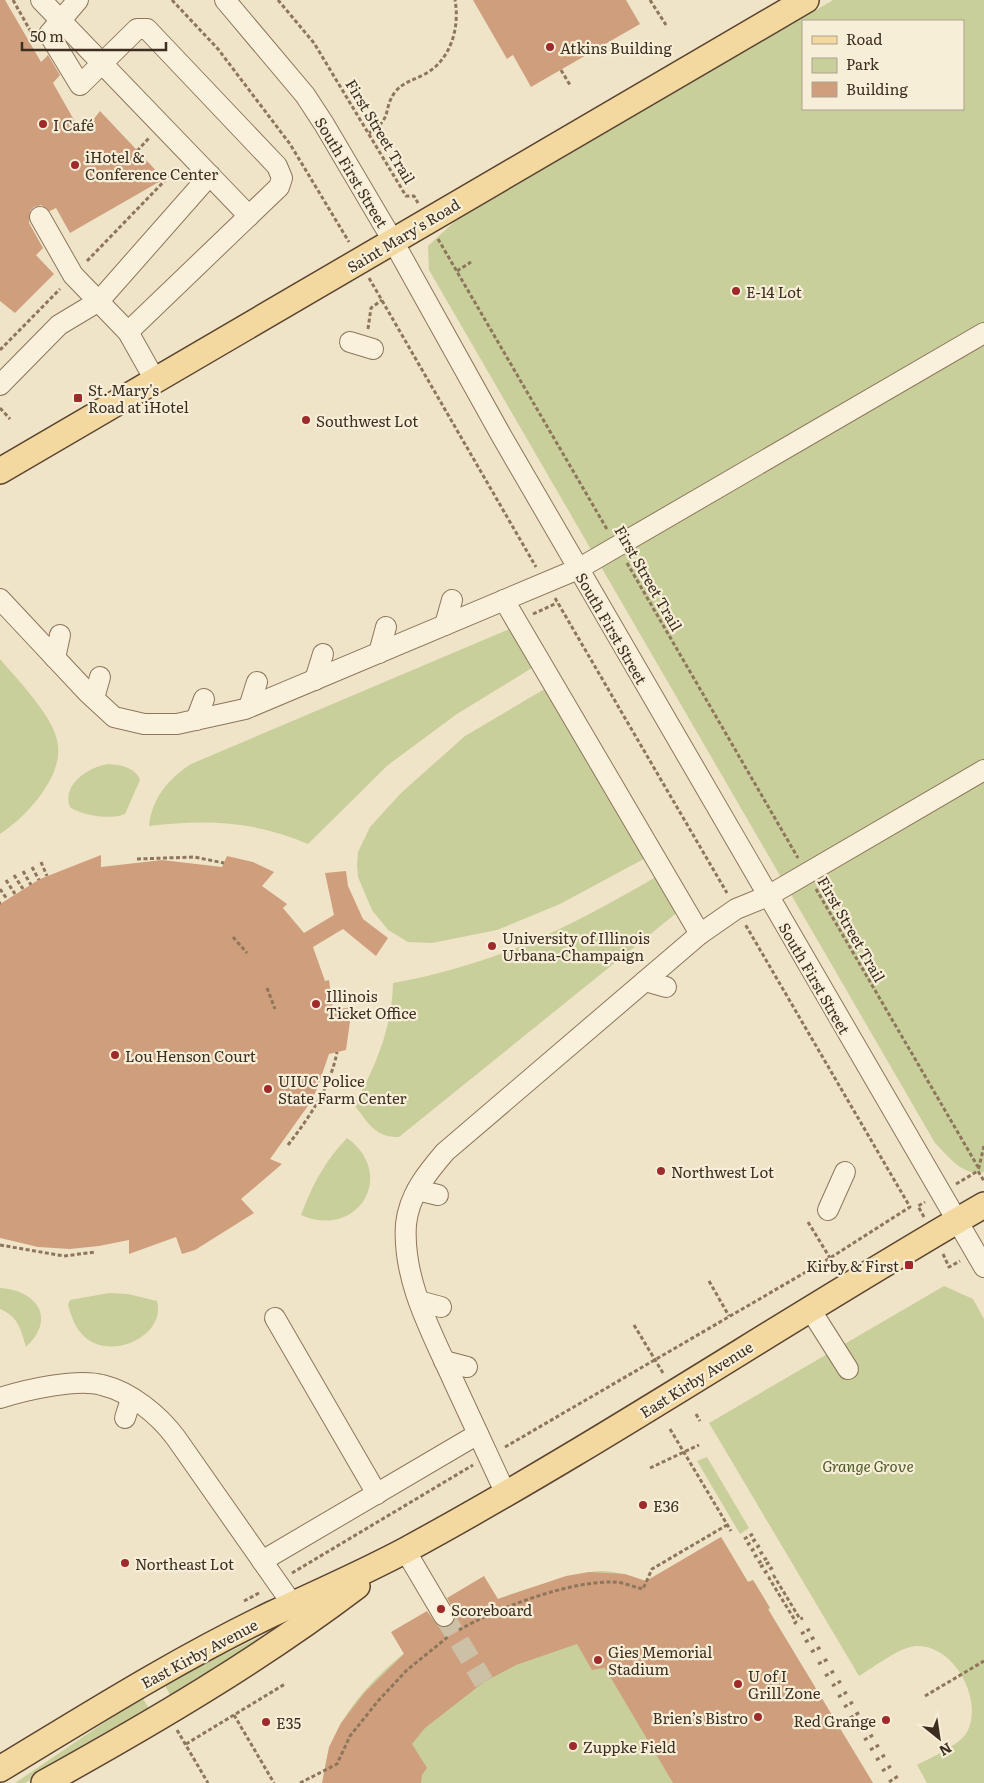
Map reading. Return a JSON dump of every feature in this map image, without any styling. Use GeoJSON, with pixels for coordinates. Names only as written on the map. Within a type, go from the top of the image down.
{"type":"FeatureCollection","features":[{"type":"Feature","properties":{"kind":"main road","name":"Saint Mary's Road"},"geometry":{"type":"LineString","coordinates":[[0,471],[806,0]]}},
{"type":"Feature","properties":{"kind":"main road","name":"East Kirby Avenue"},"geometry":{"type":"LineString","coordinates":[[0,1769],[147,1680],[405,1550],[692,1384],[810,1309],[984,1205]]}},
{"type":"Feature","properties":{"kind":"main road","name":"East Kirby Avenue"},"geometry":{"type":"LineString","coordinates":[[44,1783],[167,1714],[308,1623],[405,1550]]}},
{"type":"Feature","properties":{"kind":"street"},"geometry":{"type":"LineString","coordinates":[[41,0],[249,216]]}},
{"type":"Feature","properties":{"kind":"street"},"geometry":{"type":"LineString","coordinates":[[78,0],[49,34],[80,85],[138,29],[147,29],[277,166],[282,178],[279,187],[128,332]]}},
{"type":"Feature","properties":{"kind":"street","name":"South First Street"},"geometry":{"type":"LineString","coordinates":[[225,0],[305,95],[394,241],[501,435],[578,569],[984,1267]]}},
{"type":"Feature","properties":{"kind":"street"},"geometry":{"type":"LineString","coordinates":[[0,385],[59,325],[99,301],[210,175]]}},
{"type":"Feature","properties":{"kind":"street"},"geometry":{"type":"LineString","coordinates":[[40,217],[73,276],[128,332],[155,380]]}},
{"type":"Feature","properties":{"kind":"street"},"geometry":{"type":"LineString","coordinates":[[7,598],[55,658],[114,717],[141,714],[177,724],[249,708],[578,569],[984,333]]}},
{"type":"Feature","properties":{"kind":"street"},"geometry":{"type":"LineString","coordinates":[[445,625],[452,600]]}},
{"type":"Feature","properties":{"kind":"street"},"geometry":{"type":"LineString","coordinates":[[504,600],[700,934]]}},
{"type":"Feature","properties":{"kind":"street"},"geometry":{"type":"LineString","coordinates":[[379,653],[386,627]]}},
{"type":"Feature","properties":{"kind":"street"},"geometry":{"type":"LineString","coordinates":[[55,658],[60,635]]}},
{"type":"Feature","properties":{"kind":"street"},"geometry":{"type":"LineString","coordinates":[[315,680],[323,654]]}},
{"type":"Feature","properties":{"kind":"street"},"geometry":{"type":"LineString","coordinates":[[94,698],[100,677]]}},
{"type":"Feature","properties":{"kind":"street"},"geometry":{"type":"LineString","coordinates":[[249,708],[257,682]]}},
{"type":"Feature","properties":{"kind":"street"},"geometry":{"type":"LineString","coordinates":[[196,720],[204,699]]}},
{"type":"Feature","properties":{"kind":"street"},"geometry":{"type":"LineString","coordinates":[[505,1492],[488,1456],[479,1422],[444,1361],[419,1301],[406,1253],[415,1241],[406,1223],[412,1199],[425,1176],[453,1145],[700,934],[736,909],[768,896],[984,770]]}},
{"type":"Feature","properties":{"kind":"street"},"geometry":{"type":"LineString","coordinates":[[645,981],[666,987]]}},
{"type":"Feature","properties":{"kind":"street"},"geometry":{"type":"LineString","coordinates":[[598,1021],[619,1027]]}},
{"type":"Feature","properties":{"kind":"street"},"geometry":{"type":"LineString","coordinates":[[550,1062],[571,1067]]}},
{"type":"Feature","properties":{"kind":"street"},"geometry":{"type":"LineString","coordinates":[[498,1107],[518,1112]]}},
{"type":"Feature","properties":{"kind":"street"},"geometry":{"type":"LineString","coordinates":[[453,1145],[473,1151]]}},
{"type":"Feature","properties":{"kind":"street"},"geometry":{"type":"LineString","coordinates":[[828,1210],[845,1172]]}},
{"type":"Feature","properties":{"kind":"street"},"geometry":{"type":"LineString","coordinates":[[417,1190],[438,1195]]}},
{"type":"Feature","properties":{"kind":"street"},"geometry":{"type":"LineString","coordinates":[[419,1301],[441,1307]]}},
{"type":"Feature","properties":{"kind":"street"},"geometry":{"type":"LineString","coordinates":[[810,1309],[848,1369]]}},
{"type":"Feature","properties":{"kind":"street"},"geometry":{"type":"LineString","coordinates":[[275,1318],[377,1494]]}},
{"type":"Feature","properties":{"kind":"street"},"geometry":{"type":"LineString","coordinates":[[444,1361],[467,1367]]}},
{"type":"Feature","properties":{"kind":"street"},"geometry":{"type":"LineString","coordinates":[[0,1398],[23,1400],[80,1393],[101,1384],[131,1399],[158,1418],[173,1446],[252,1553],[294,1605]]}},
{"type":"Feature","properties":{"kind":"street"},"geometry":{"type":"LineString","coordinates":[[125,1418],[131,1399]]}},
{"type":"Feature","properties":{"kind":"street"},"geometry":{"type":"LineString","coordinates":[[252,1553],[377,1494],[479,1422]]}},
{"type":"Feature","properties":{"kind":"street"},"geometry":{"type":"LineString","coordinates":[[405,1550],[444,1616]]}},
{"type":"Feature","properties":{"kind":"path"},"geometry":{"type":"LineString","coordinates":[[172,0],[218,49],[250,89],[290,144],[343,233]]}},
{"type":"Feature","properties":{"kind":"path","name":"First Street Trail"},"geometry":{"type":"LineString","coordinates":[[278,0],[314,43],[406,196],[414,196],[978,1167],[978,1171],[984,1181]]}},
{"type":"Feature","properties":{"kind":"path"},"geometry":{"type":"LineString","coordinates":[[369,133],[386,120],[390,101],[398,89],[426,74],[442,58],[456,30],[457,13],[454,0]]}},
{"type":"Feature","properties":{"kind":"path"},"geometry":{"type":"LineString","coordinates":[[650,0],[666,25]]}},
{"type":"Feature","properties":{"kind":"path"},"geometry":{"type":"LineString","coordinates":[[561,70],[570,86]]}},
{"type":"Feature","properties":{"kind":"path"},"geometry":{"type":"LineString","coordinates":[[137,151],[152,134]]}},
{"type":"Feature","properties":{"kind":"path"},"geometry":{"type":"LineString","coordinates":[[0,350],[179,166]]}},
{"type":"Feature","properties":{"kind":"path"},"geometry":{"type":"LineString","coordinates":[[456,271],[471,262]]}},
{"type":"Feature","properties":{"kind":"path"},"geometry":{"type":"LineString","coordinates":[[372,284],[910,1207]]}},
{"type":"Feature","properties":{"kind":"path"},"geometry":{"type":"LineString","coordinates":[[362,345],[368,329],[371,308],[382,300]]}},
{"type":"Feature","properties":{"kind":"path"},"geometry":{"type":"LineString","coordinates":[[0,408],[10,419]]}},
{"type":"Feature","properties":{"kind":"path"},"geometry":{"type":"LineString","coordinates":[[516,622],[557,603]]}},
{"type":"Feature","properties":{"kind":"path"},"geometry":{"type":"LineString","coordinates":[[136,859],[164,856],[194,857],[224,863]]}},
{"type":"Feature","properties":{"kind":"path"},"geometry":{"type":"LineString","coordinates":[[41,862],[47,876]]}},
{"type":"Feature","properties":{"kind":"path"},"geometry":{"type":"LineString","coordinates":[[32,867],[39,880]]}},
{"type":"Feature","properties":{"kind":"path"},"geometry":{"type":"LineString","coordinates":[[23,871],[31,885]]}},
{"type":"Feature","properties":{"kind":"path"},"geometry":{"type":"LineString","coordinates":[[14,875],[23,889]]}},
{"type":"Feature","properties":{"kind":"path"},"geometry":{"type":"LineString","coordinates":[[6,880],[16,894]]}},
{"type":"Feature","properties":{"kind":"path"},"geometry":{"type":"LineString","coordinates":[[0,889],[7,899]]}},
{"type":"Feature","properties":{"kind":"path"},"geometry":{"type":"LineString","coordinates":[[233,937],[247,953]]}},
{"type":"Feature","properties":{"kind":"path"},"geometry":{"type":"LineString","coordinates":[[267,988],[275,1009]]}},
{"type":"Feature","properties":{"kind":"path"},"geometry":{"type":"LineString","coordinates":[[288,1145],[324,1093],[334,1068],[337,1052]]}},
{"type":"Feature","properties":{"kind":"path"},"geometry":{"type":"LineString","coordinates":[[978,1167],[984,1146]]}},
{"type":"Feature","properties":{"kind":"path"},"geometry":{"type":"LineString","coordinates":[[236,1606],[488,1456],[830,1258],[910,1207],[918,1206]]}},
{"type":"Feature","properties":{"kind":"path"},"geometry":{"type":"LineString","coordinates":[[808,1222],[830,1258]]}},
{"type":"Feature","properties":{"kind":"path"},"geometry":{"type":"LineString","coordinates":[[0,1245],[64,1256],[95,1252]]}},
{"type":"Feature","properties":{"kind":"path"},"geometry":{"type":"LineString","coordinates":[[709,1281],[730,1316]]}},
{"type":"Feature","properties":{"kind":"path"},"geometry":{"type":"LineString","coordinates":[[634,1325],[663,1373]]}},
{"type":"Feature","properties":{"kind":"path"},"geometry":{"type":"LineString","coordinates":[[696,1414],[700,1421]]}},
{"type":"Feature","properties":{"kind":"path"},"geometry":{"type":"LineString","coordinates":[[670,1429],[731,1531]]}},
{"type":"Feature","properties":{"kind":"path"},"geometry":{"type":"LineString","coordinates":[[650,1468],[699,1445]]}},
{"type":"Feature","properties":{"kind":"path"},"geometry":{"type":"LineString","coordinates":[[300,1783],[337,1764],[350,1736],[378,1701],[406,1670],[440,1640],[474,1622],[519,1603],[580,1586],[614,1582],[643,1589],[652,1569],[727,1526]]}},
{"type":"Feature","properties":{"kind":"path"},"geometry":{"type":"LineString","coordinates":[[744,1540],[753,1534]]}},
{"type":"Feature","properties":{"kind":"path"},"geometry":{"type":"LineString","coordinates":[[747,1544],[756,1539]]}},
{"type":"Feature","properties":{"kind":"path"},"geometry":{"type":"LineString","coordinates":[[751,1551],[760,1545]]}},
{"type":"Feature","properties":{"kind":"path"},"geometry":{"type":"LineString","coordinates":[[754,1557],[763,1552]]}},
{"type":"Feature","properties":{"kind":"path"},"geometry":{"type":"LineString","coordinates":[[758,1563],[767,1558]]}},
{"type":"Feature","properties":{"kind":"path"},"geometry":{"type":"LineString","coordinates":[[760,1567],[770,1562]]}},
{"type":"Feature","properties":{"kind":"path"},"geometry":{"type":"LineString","coordinates":[[764,1573],[773,1567]]}},
{"type":"Feature","properties":{"kind":"path"},"geometry":{"type":"LineString","coordinates":[[794,1624],[796,1622],[770,1578],[774,1576],[800,1620],[803,1618]]}},
{"type":"Feature","properties":{"kind":"path"},"geometry":{"type":"LineString","coordinates":[[800,1634],[810,1629]]}},
{"type":"Feature","properties":{"kind":"path"},"geometry":{"type":"LineString","coordinates":[[805,1642],[815,1637]]}},
{"type":"Feature","properties":{"kind":"path"},"geometry":{"type":"LineString","coordinates":[[812,1652],[820,1647]]}},
{"type":"Feature","properties":{"kind":"path"},"geometry":{"type":"LineString","coordinates":[[818,1664],[828,1659]]}},
{"type":"Feature","properties":{"kind":"path"},"geometry":{"type":"LineString","coordinates":[[925,1696],[984,1661]]}},
{"type":"Feature","properties":{"kind":"path"},"geometry":{"type":"LineString","coordinates":[[825,1676],[834,1671]]}},
{"type":"Feature","properties":{"kind":"path"},"geometry":{"type":"LineString","coordinates":[[832,1686],[841,1681]]}},
{"type":"Feature","properties":{"kind":"path"},"geometry":{"type":"LineString","coordinates":[[186,1744],[285,1684]]}},
{"type":"Feature","properties":{"kind":"path"},"geometry":{"type":"LineString","coordinates":[[838,1697],[847,1692]]}},
{"type":"Feature","properties":{"kind":"path"},"geometry":{"type":"LineString","coordinates":[[844,1707],[853,1702]]}},
{"type":"Feature","properties":{"kind":"path"},"geometry":{"type":"LineString","coordinates":[[850,1718],[860,1712]]}},
{"type":"Feature","properties":{"kind":"path"},"geometry":{"type":"LineString","coordinates":[[234,1715],[274,1783]]}},
{"type":"Feature","properties":{"kind":"path"},"geometry":{"type":"LineString","coordinates":[[857,1729],[866,1724]]}},
{"type":"Feature","properties":{"kind":"path"},"geometry":{"type":"LineString","coordinates":[[176,1727],[208,1783]]}},
{"type":"Feature","properties":{"kind":"path"},"geometry":{"type":"LineString","coordinates":[[864,1740],[873,1735]]}},
{"type":"Feature","properties":{"kind":"path"},"geometry":{"type":"LineString","coordinates":[[870,1750],[879,1744]]}},
{"type":"Feature","properties":{"kind":"path"},"geometry":{"type":"LineString","coordinates":[[876,1760],[885,1755]]}},
{"type":"Feature","properties":{"kind":"path"},"geometry":{"type":"LineString","coordinates":[[882,1771],[891,1766]]}},
{"type":"Feature","properties":{"kind":"path"},"geometry":{"type":"LineString","coordinates":[[889,1782],[898,1776]]}},
{"type":"Feature","properties":{"kind":"green space"},"geometry":{"type":"Polygon","coordinates":[[[833,0],[984,0],[984,1172],[976,1173],[969,1171],[956,1164],[935,1143],[429,270],[428,246],[455,221],[833,0]]]}},
{"type":"Feature","properties":{"kind":"green space"},"geometry":{"type":"Polygon","coordinates":[[[519,625],[540,663],[457,714],[388,765],[308,844],[288,836],[249,826],[191,823],[149,826],[154,807],[162,790],[175,776],[191,764],[519,625]]]}},
{"type":"Feature","properties":{"kind":"green space"},"geometry":{"type":"Polygon","coordinates":[[[0,659],[33,698],[48,720],[54,730],[58,753],[56,767],[42,794],[21,817],[0,834],[0,659]]]}},
{"type":"Feature","properties":{"kind":"green space"},"geometry":{"type":"Polygon","coordinates":[[[553,684],[653,854],[560,904],[497,930],[432,943],[408,942],[388,930],[372,910],[358,877],[358,852],[370,827],[401,793],[465,736],[553,684]]]}},
{"type":"Feature","properties":{"kind":"green space"},"geometry":{"type":"Polygon","coordinates":[[[109,764],[131,769],[140,780],[125,814],[113,817],[97,816],[82,813],[70,807],[69,791],[73,784],[93,768],[109,764]]]}},
{"type":"Feature","properties":{"kind":"green space"},"geometry":{"type":"Polygon","coordinates":[[[664,872],[684,907],[399,1137],[384,1135],[368,1123],[354,1105],[376,1061],[386,1031],[390,1016],[393,983],[466,966],[534,941],[599,909],[664,872]]]}},
{"type":"Feature","properties":{"kind":"green space"},"geometry":{"type":"Polygon","coordinates":[[[347,1138],[362,1153],[369,1169],[370,1185],[364,1200],[354,1211],[339,1219],[321,1220],[301,1215],[320,1174],[347,1138]]]}},
{"type":"Feature","properties":{"kind":"green space","name":"Grange Grove"},"geometry":{"type":"Polygon","coordinates":[[[944,1286],[973,1299],[984,1319],[984,1783],[927,1783],[917,1765],[952,1746],[967,1732],[971,1719],[972,1705],[962,1676],[953,1664],[942,1654],[930,1648],[916,1646],[902,1650],[859,1676],[709,1423],[944,1286]]]}},
{"type":"Feature","properties":{"kind":"green space"},"geometry":{"type":"Polygon","coordinates":[[[0,1288],[24,1294],[33,1300],[39,1308],[40,1326],[35,1337],[26,1347],[18,1324],[11,1316],[0,1309],[0,1288]]]}},
{"type":"Feature","properties":{"kind":"green space"},"geometry":{"type":"Polygon","coordinates":[[[109,1293],[128,1294],[157,1301],[158,1314],[153,1326],[144,1335],[132,1342],[119,1346],[105,1346],[92,1342],[81,1333],[68,1305],[70,1300],[109,1293]]]}},
{"type":"Feature","properties":{"kind":"green space"},"geometry":{"type":"Polygon","coordinates":[[[707,1457],[749,1528],[740,1534],[697,1461],[707,1457]]]}},
{"type":"Feature","properties":{"kind":"green space","name":"Gies Memorial Stadium"},"geometry":{"type":"Polygon","coordinates":[[[721,1537],[748,1582],[753,1580],[770,1608],[768,1610],[873,1783],[324,1783],[327,1758],[336,1734],[365,1690],[405,1653],[446,1624],[471,1610],[511,1594],[588,1573],[600,1571],[614,1572],[655,1586],[651,1579],[721,1537]]]}},
{"type":"Feature","properties":{"kind":"green space"},"geometry":{"type":"Polygon","coordinates":[[[276,1629],[172,1698],[164,1684],[276,1629]]]}},
{"type":"Feature","properties":{"kind":"green space"},"geometry":{"type":"Polygon","coordinates":[[[142,1697],[150,1710],[25,1783],[15,1783],[142,1697]]]}},
{"type":"Feature","properties":{"kind":"building","name":"iHotel & Conference Center"},"geometry":{"type":"Polygon","coordinates":[[[0,0],[5,0],[41,62],[48,55],[60,75],[53,83],[82,134],[100,111],[164,179],[70,233],[56,208],[50,211],[41,205],[34,207],[30,211],[29,223],[43,248],[36,255],[54,274],[15,313],[0,301],[0,0]]]}},
{"type":"Feature","properties":{"kind":"building","name":"Atkins Building"},"geometry":{"type":"Polygon","coordinates":[[[473,0],[626,0],[640,24],[531,87],[513,55],[507,59],[473,0]]]}},
{"type":"Feature","properties":{"kind":"building"},"geometry":{"type":"Polygon","coordinates":[[[101,855],[101,867],[162,860],[222,867],[227,856],[253,862],[274,872],[262,886],[287,904],[283,908],[304,933],[334,915],[325,873],[346,871],[348,886],[363,919],[388,938],[376,956],[343,929],[313,947],[325,981],[329,980],[333,1010],[352,1007],[346,1050],[329,1054],[310,1103],[270,1159],[282,1164],[241,1199],[254,1213],[195,1250],[182,1254],[176,1237],[129,1254],[129,1240],[70,1249],[38,1247],[0,1238],[0,904],[40,879],[101,855]]]}},
{"type":"Feature","properties":{"kind":"building","name":"Gies Memorial Stadium"},"geometry":{"type":"Polygon","coordinates":[[[721,1537],[748,1582],[753,1580],[770,1608],[768,1609],[873,1783],[673,1783],[605,1668],[592,1670],[577,1644],[516,1665],[484,1682],[425,1728],[412,1744],[427,1768],[422,1775],[421,1783],[322,1783],[329,1747],[341,1723],[365,1692],[404,1654],[391,1632],[427,1611],[438,1626],[444,1628],[450,1626],[456,1615],[447,1598],[484,1576],[498,1599],[566,1576],[589,1572],[625,1574],[646,1581],[721,1537]]]}},
{"type":"Feature","properties":{"kind":"tunnel"},"geometry":{"type":"LineString","coordinates":[[444,1616],[484,1682]]}},
{"type":"Feature","properties":{"kind":"place","name":"Atkins Building"},"geometry":{"type":"Point","coordinates":[550,47]}},
{"type":"Feature","properties":{"kind":"place","name":"I Café"},"geometry":{"type":"Point","coordinates":[43,124]}},
{"type":"Feature","properties":{"kind":"place","name":"iHotel & Conference Center"},"geometry":{"type":"Point","coordinates":[75,165]}},
{"type":"Feature","properties":{"kind":"place","name":"E-14 Lot"},"geometry":{"type":"Point","coordinates":[736,291]}},
{"type":"Feature","properties":{"kind":"place","name":"St. Mary's Road at iHotel"},"geometry":{"type":"Point","coordinates":[78,398]}},
{"type":"Feature","properties":{"kind":"place","name":"Southwest Lot"},"geometry":{"type":"Point","coordinates":[306,420]}},
{"type":"Feature","properties":{"kind":"place","name":"University of Illinois Urbana-Champaign"},"geometry":{"type":"Point","coordinates":[492,946]}},
{"type":"Feature","properties":{"kind":"place","name":"Illinois Ticket Office"},"geometry":{"type":"Point","coordinates":[316,1004]}},
{"type":"Feature","properties":{"kind":"place","name":"Lou Henson Court"},"geometry":{"type":"Point","coordinates":[115,1055]}},
{"type":"Feature","properties":{"kind":"place","name":"UIUC Police State Farm Center"},"geometry":{"type":"Point","coordinates":[268,1089]}},
{"type":"Feature","properties":{"kind":"place","name":"Northwest Lot"},"geometry":{"type":"Point","coordinates":[661,1171]}},
{"type":"Feature","properties":{"kind":"place","name":"Kirby & First"},"geometry":{"type":"Point","coordinates":[909,1265]}},
{"type":"Feature","properties":{"kind":"place","name":"E36"},"geometry":{"type":"Point","coordinates":[643,1505]}},
{"type":"Feature","properties":{"kind":"place","name":"Northeast Lot"},"geometry":{"type":"Point","coordinates":[125,1563]}},
{"type":"Feature","properties":{"kind":"place","name":"Scoreboard"},"geometry":{"type":"Point","coordinates":[441,1609]}},
{"type":"Feature","properties":{"kind":"place","name":"Gies Memorial Stadium"},"geometry":{"type":"Point","coordinates":[598,1660]}},
{"type":"Feature","properties":{"kind":"place","name":"U of I Grill Zone"},"geometry":{"type":"Point","coordinates":[738,1684]}},
{"type":"Feature","properties":{"kind":"place","name":"Brien’s Bistro"},"geometry":{"type":"Point","coordinates":[758,1717]}},
{"type":"Feature","properties":{"kind":"place","name":"Red Grange"},"geometry":{"type":"Point","coordinates":[886,1720]}},
{"type":"Feature","properties":{"kind":"place","name":"E35"},"geometry":{"type":"Point","coordinates":[266,1722]}},
{"type":"Feature","properties":{"kind":"place","name":"Zuppke Field"},"geometry":{"type":"Point","coordinates":[573,1746]}}]}
